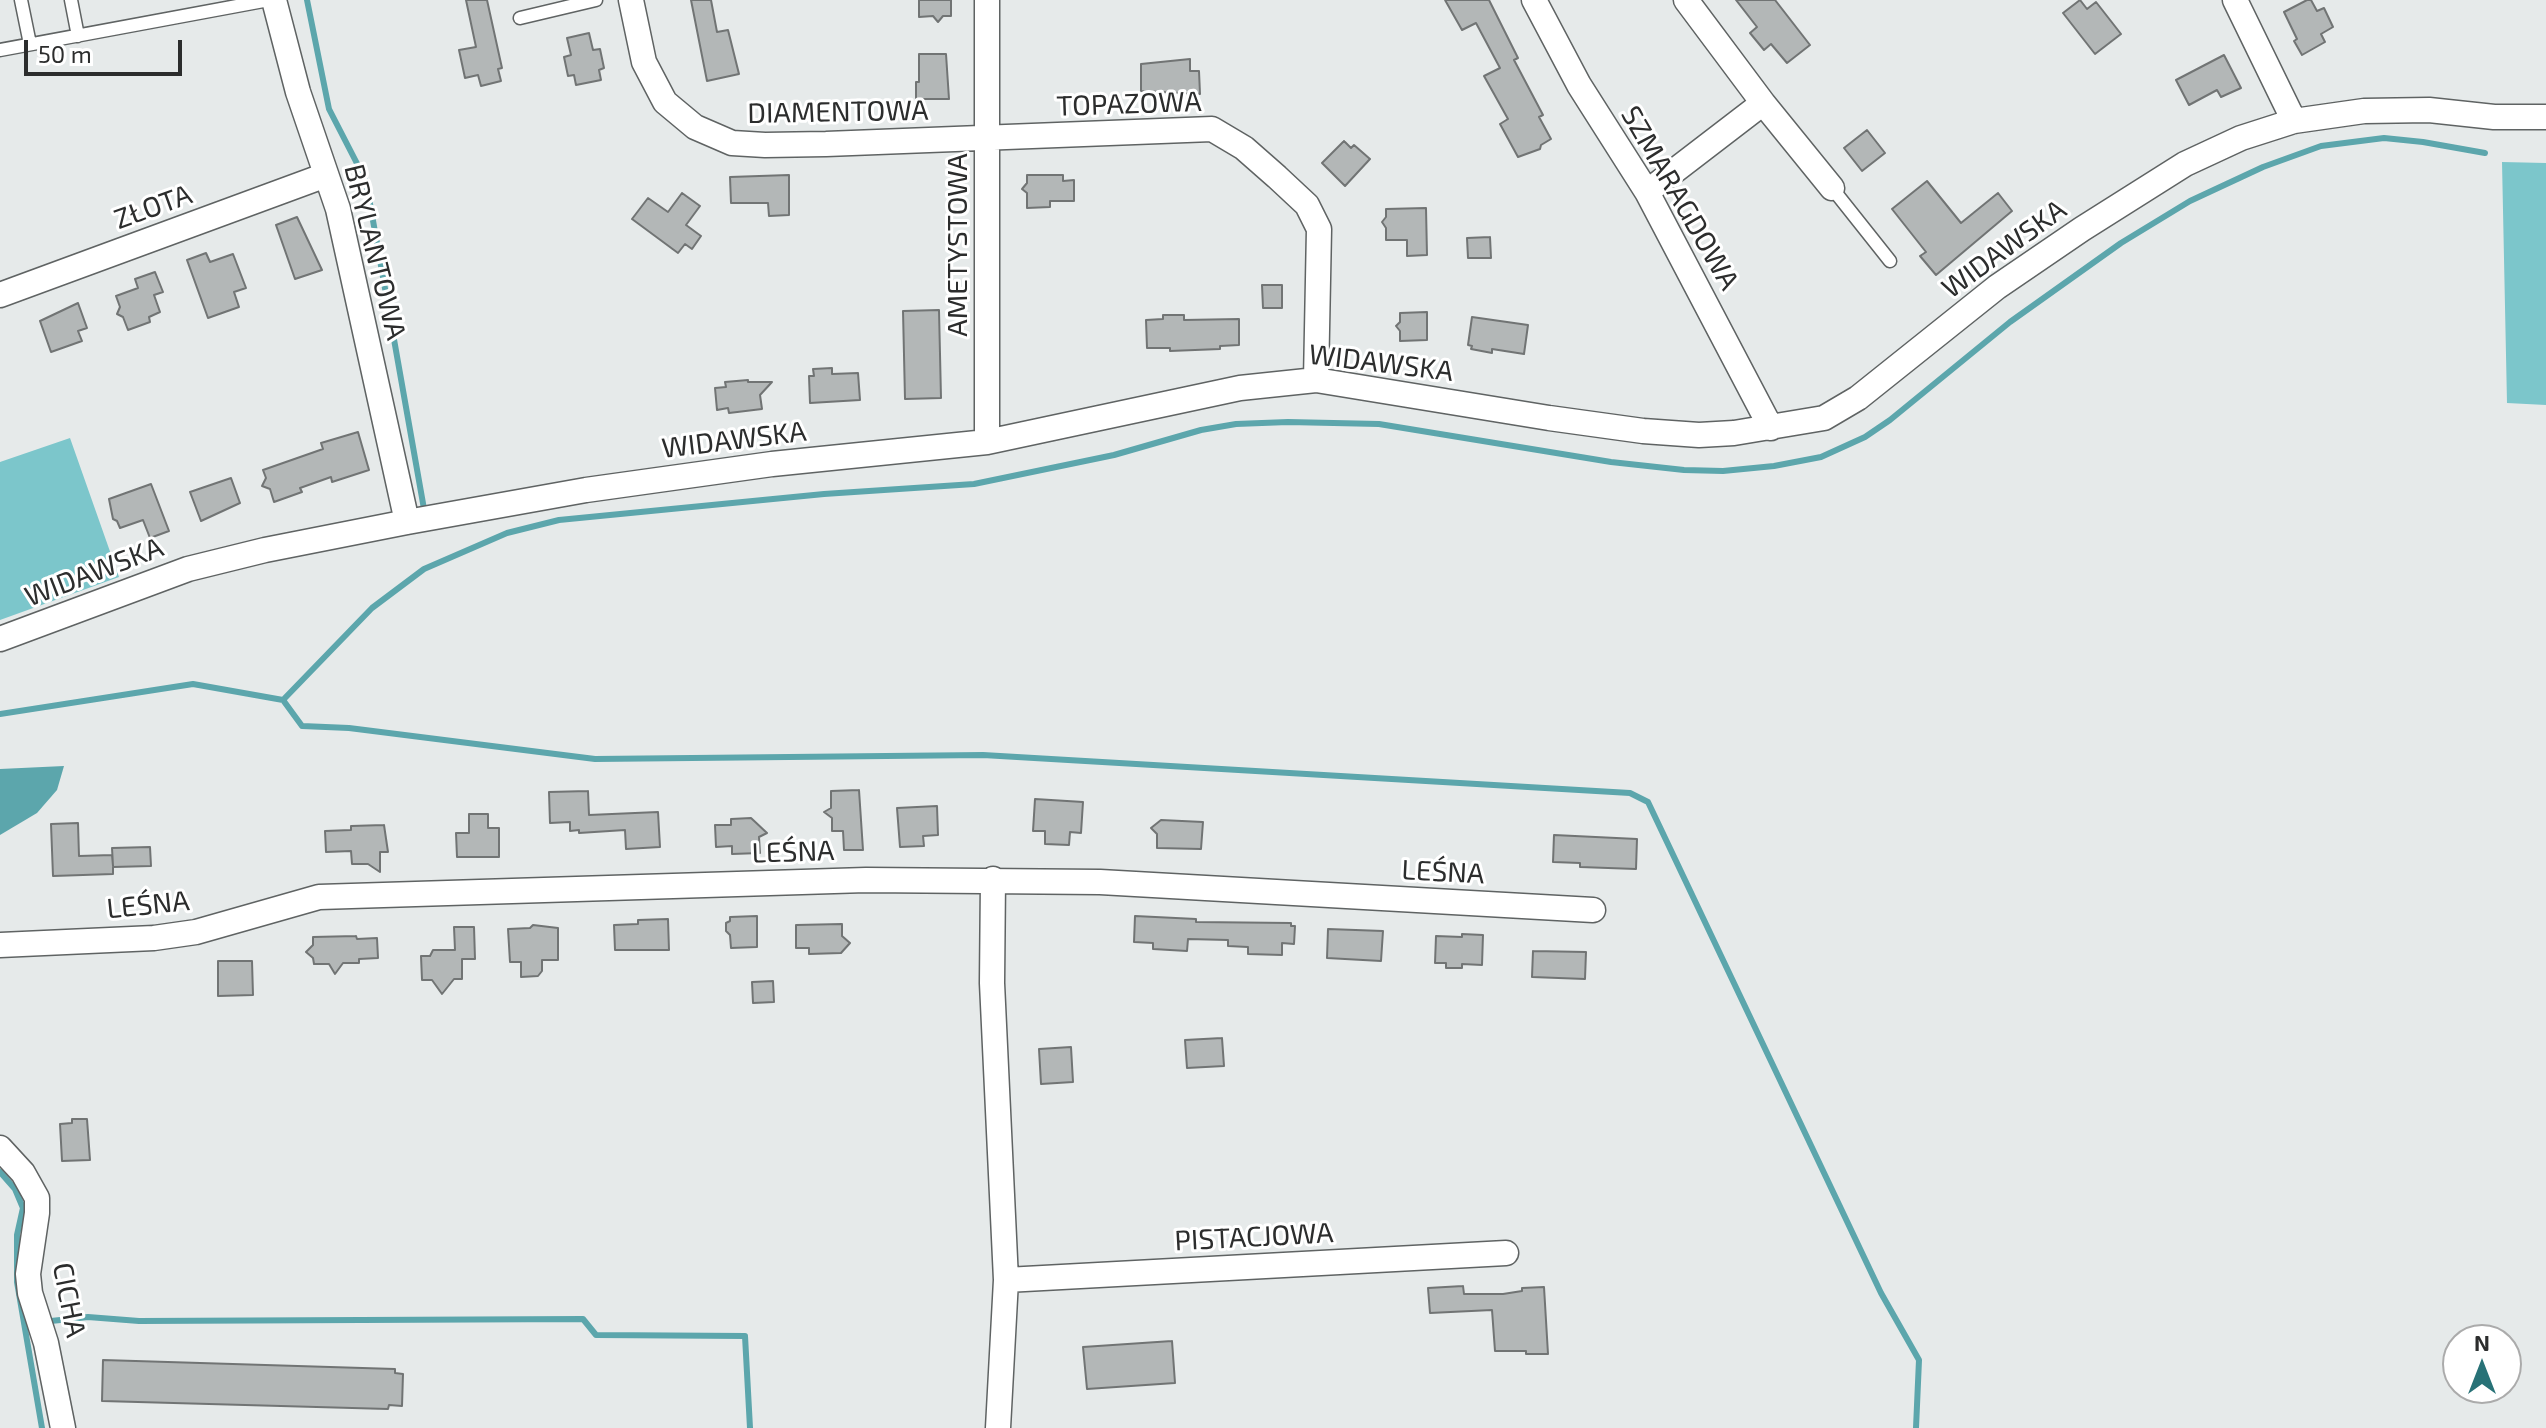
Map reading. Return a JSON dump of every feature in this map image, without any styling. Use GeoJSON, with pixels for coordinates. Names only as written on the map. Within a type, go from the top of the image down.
{"type":"FeatureCollection","features":[{"type":"Feature","properties":{"kind":"street","name":"BRYLANTOWA"},"geometry":{"type":"LineString","coordinates":[[271,0],[338,209],[407,522]]}},
{"type":"Feature","properties":{"kind":"street","name":"DIAMENTOWA"},"geometry":{"type":"LineString","coordinates":[[631,0],[644,62],[665,102],[695,127],[732,143],[765,145],[989,139]]}},
{"type":"Feature","properties":{"kind":"street","name":"AMETYSTOWA"},"geometry":{"type":"LineString","coordinates":[[987,0],[987,442]]}},
{"type":"Feature","properties":{"kind":"street","name":"SZMARAGDOWA"},"geometry":{"type":"LineString","coordinates":[[1534,0],[1579,85],[1647,192],[1771,428]]}},
{"type":"Feature","properties":{"kind":"street"},"geometry":{"type":"LineString","coordinates":[[1686,0],[1832,188]]}},
{"type":"Feature","properties":{"kind":"street"},"geometry":{"type":"LineString","coordinates":[[2235,0],[2294,121]]}},
{"type":"Feature","properties":{"kind":"street"},"geometry":{"type":"LineString","coordinates":[[1647,192],[1763,103]]}},
{"type":"Feature","properties":{"kind":"street","name":"WIDAWSKA"},"geometry":{"type":"LineString","coordinates":[[0,639],[188,569],[265,550],[586,490],[741,469],[987,442],[1240,388],[1316,380],[1549,418],[1699,435],[1771,428],[1824,418],[1858,398],[1997,287],[2185,164],[2241,138],[2294,121],[2364,111],[2429,110],[2494,117],[2546,117]]}},
{"type":"Feature","properties":{"kind":"street","name":"TOPAZOWA"},"geometry":{"type":"LineString","coordinates":[[989,139],[1212,129],[1244,148],[1307,205],[1319,229],[1316,380]]}},
{"type":"Feature","properties":{"kind":"street","name":"ZŁOTA"},"geometry":{"type":"LineString","coordinates":[[0,295],[326,175]]}},
{"type":"Feature","properties":{"kind":"street"},"geometry":{"type":"LineString","coordinates":[[993,879],[992,983],[1006,1280],[998,1428]]}},
{"type":"Feature","properties":{"kind":"street","name":"LEŚNA"},"geometry":{"type":"LineString","coordinates":[[0,945],[154,938],[196,932],[319,897],[866,880],[1100,882],[1593,910]]}},
{"type":"Feature","properties":{"kind":"street","name":"CICHA"},"geometry":{"type":"LineString","coordinates":[[0,1148],[23,1173],[37,1198],[28,1274],[30,1293],[46,1343],[63,1428]]}},
{"type":"Feature","properties":{"kind":"street","name":"PISTACJOWA"},"geometry":{"type":"LineString","coordinates":[[1006,1280],[1506,1253]]}},
{"type":"Feature","properties":{"kind":"lane"},"geometry":{"type":"LineString","coordinates":[[21,0],[30,44]]}},
{"type":"Feature","properties":{"kind":"lane"},"geometry":{"type":"LineString","coordinates":[[71,0],[78,36]]}},
{"type":"Feature","properties":{"kind":"lane"},"geometry":{"type":"LineString","coordinates":[[0,50],[234,3],[271,0]]}},
{"type":"Feature","properties":{"kind":"lane"},"geometry":{"type":"LineString","coordinates":[[520,18],[596,0]]}},
{"type":"Feature","properties":{"kind":"lane"},"geometry":{"type":"LineString","coordinates":[[1832,188],[1890,261]]}},
{"type":"Feature","properties":{"kind":"shaded area"},"geometry":{"type":"Polygon","coordinates":[[[2502,162],[2546,163],[2546,405],[2507,403],[2502,162]]]}},
{"type":"Feature","properties":{"kind":"shaded area"},"geometry":{"type":"Polygon","coordinates":[[[70,438],[119,577],[0,620],[0,462],[70,438]]]}},
{"type":"Feature","properties":{"kind":"shaded area"},"geometry":{"type":"Polygon","coordinates":[[[64,766],[57,790],[37,813],[0,835],[0,769],[64,766]]]}},
{"type":"Feature","properties":{"kind":"building"},"geometry":{"type":"Polygon","coordinates":[[[466,0],[487,0],[502,68],[498,69],[501,81],[481,86],[478,75],[465,78],[459,50],[476,47],[466,0]]]}},
{"type":"Feature","properties":{"kind":"building"},"geometry":{"type":"Polygon","coordinates":[[[691,0],[711,0],[717,32],[728,30],[739,74],[707,81],[691,0]]]}},
{"type":"Feature","properties":{"kind":"building"},"geometry":{"type":"Polygon","coordinates":[[[919,0],[951,0],[951,16],[943,16],[938,22],[933,16],[919,17],[919,0]]]}},
{"type":"Feature","properties":{"kind":"building"},"geometry":{"type":"Polygon","coordinates":[[[1445,0],[1489,0],[1518,58],[1514,60],[1543,115],[1539,117],[1551,139],[1540,149],[1518,157],[1500,124],[1508,119],[1484,76],[1500,68],[1476,23],[1462,30],[1445,0]]]}},
{"type":"Feature","properties":{"kind":"building"},"geometry":{"type":"Polygon","coordinates":[[[1736,0],[1775,0],[1810,45],[1787,63],[1771,44],[1764,50],[1750,33],[1757,27],[1736,0]]]}},
{"type":"Feature","properties":{"kind":"building"},"geometry":{"type":"Polygon","coordinates":[[[2080,0],[2087,9],[2096,2],[2121,34],[2095,54],[2063,13],[2080,0]]]}},
{"type":"Feature","properties":{"kind":"building"},"geometry":{"type":"Polygon","coordinates":[[[2311,0],[2317,11],[2324,8],[2333,27],[2321,34],[2325,42],[2302,55],[2284,12],[2311,0]]]}},
{"type":"Feature","properties":{"kind":"building"},"geometry":{"type":"Polygon","coordinates":[[[589,33],[593,50],[600,49],[604,68],[599,70],[601,80],[576,85],[574,75],[568,76],[564,57],[571,55],[567,38],[589,33]]]}},
{"type":"Feature","properties":{"kind":"building"},"geometry":{"type":"Polygon","coordinates":[[[919,54],[946,54],[949,99],[916,99],[919,54]]]}},
{"type":"Feature","properties":{"kind":"building"},"geometry":{"type":"Polygon","coordinates":[[[2224,55],[2241,88],[2221,97],[2217,90],[2189,105],[2176,80],[2224,55]]]}},
{"type":"Feature","properties":{"kind":"building"},"geometry":{"type":"Polygon","coordinates":[[[1190,59],[1190,71],[1199,71],[1200,94],[1141,91],[1141,64],[1190,59]]]}},
{"type":"Feature","properties":{"kind":"building"},"geometry":{"type":"Polygon","coordinates":[[[1867,130],[1885,153],[1862,171],[1844,148],[1867,130]]]}},
{"type":"Feature","properties":{"kind":"building"},"geometry":{"type":"Polygon","coordinates":[[[1344,141],[1351,148],[1354,145],[1370,159],[1345,186],[1322,163],[1344,141]]]}},
{"type":"Feature","properties":{"kind":"building"},"geometry":{"type":"Polygon","coordinates":[[[789,175],[789,215],[769,216],[768,203],[731,203],[730,177],[789,175]]]}},
{"type":"Feature","properties":{"kind":"building"},"geometry":{"type":"Polygon","coordinates":[[[1027,175],[1063,175],[1063,181],[1074,180],[1074,201],[1050,201],[1050,207],[1027,208],[1027,193],[1022,189],[1027,183],[1027,175]]]}},
{"type":"Feature","properties":{"kind":"building"},"geometry":{"type":"Polygon","coordinates":[[[1927,181],[1961,223],[1998,193],[2012,211],[1936,275],[1920,256],[1926,252],[1892,209],[1927,181]]]}},
{"type":"Feature","properties":{"kind":"building"},"geometry":{"type":"Polygon","coordinates":[[[682,193],[700,206],[686,225],[701,236],[692,249],[685,244],[678,253],[632,219],[648,198],[668,212],[682,193]]]}},
{"type":"Feature","properties":{"kind":"building"},"geometry":{"type":"Polygon","coordinates":[[[1426,208],[1427,255],[1407,256],[1407,240],[1386,240],[1386,228],[1382,222],[1386,209],[1426,208]]]}},
{"type":"Feature","properties":{"kind":"building"},"geometry":{"type":"Polygon","coordinates":[[[297,217],[322,270],[295,279],[276,225],[297,217]]]}},
{"type":"Feature","properties":{"kind":"building"},"geometry":{"type":"Polygon","coordinates":[[[1490,237],[1491,258],[1468,258],[1467,238],[1490,237]]]}},
{"type":"Feature","properties":{"kind":"building"},"geometry":{"type":"Polygon","coordinates":[[[206,253],[210,262],[233,254],[246,288],[234,292],[239,307],[208,318],[187,260],[206,253]]]}},
{"type":"Feature","properties":{"kind":"building"},"geometry":{"type":"Polygon","coordinates":[[[155,272],[163,292],[154,295],[160,312],[149,317],[150,322],[128,330],[123,317],[117,314],[120,307],[116,296],[138,288],[135,279],[155,272]]]}},
{"type":"Feature","properties":{"kind":"building"},"geometry":{"type":"Polygon","coordinates":[[[1262,285],[1282,285],[1282,308],[1263,308],[1262,285]]]}},
{"type":"Feature","properties":{"kind":"building"},"geometry":{"type":"Polygon","coordinates":[[[78,303],[87,328],[78,331],[82,341],[51,352],[40,321],[78,303]]]}},
{"type":"Feature","properties":{"kind":"building"},"geometry":{"type":"Polygon","coordinates":[[[939,310],[941,398],[905,399],[903,311],[939,310]]]}},
{"type":"Feature","properties":{"kind":"building"},"geometry":{"type":"Polygon","coordinates":[[[1427,312],[1427,340],[1400,341],[1400,331],[1396,326],[1400,322],[1400,313],[1427,312]]]}},
{"type":"Feature","properties":{"kind":"building"},"geometry":{"type":"Polygon","coordinates":[[[1163,315],[1184,315],[1184,320],[1239,319],[1239,345],[1170,351],[1170,348],[1147,348],[1146,320],[1163,319],[1163,315]]]}},
{"type":"Feature","properties":{"kind":"building"},"geometry":{"type":"Polygon","coordinates":[[[1472,317],[1528,325],[1524,354],[1471,349],[1472,346],[1468,345],[1472,317]]]}},
{"type":"Feature","properties":{"kind":"building"},"geometry":{"type":"Polygon","coordinates":[[[832,368],[832,374],[858,373],[860,400],[810,403],[809,376],[814,376],[813,369],[832,368]]]}},
{"type":"Feature","properties":{"kind":"building"},"geometry":{"type":"Polygon","coordinates":[[[725,382],[772,382],[760,395],[762,409],[729,413],[728,408],[717,410],[715,388],[726,387],[725,382]]]}},
{"type":"Feature","properties":{"kind":"building"},"geometry":{"type":"Polygon","coordinates":[[[358,432],[369,470],[332,482],[331,477],[274,502],[270,489],[262,486],[266,478],[263,470],[323,449],[321,443],[358,432]]]}},
{"type":"Feature","properties":{"kind":"building"},"geometry":{"type":"Polygon","coordinates":[[[231,478],[240,503],[201,521],[190,492],[231,478]]]}},
{"type":"Feature","properties":{"kind":"building"},"geometry":{"type":"Polygon","coordinates":[[[151,484],[169,531],[150,538],[143,520],[120,528],[113,519],[109,499],[151,484]]]}},
{"type":"Feature","properties":{"kind":"building"},"geometry":{"type":"Polygon","coordinates":[[[859,790],[863,850],[844,850],[843,831],[832,831],[832,818],[824,812],[831,808],[831,791],[859,790]]]}},
{"type":"Feature","properties":{"kind":"building"},"geometry":{"type":"Polygon","coordinates":[[[588,791],[589,815],[658,812],[660,847],[626,849],[625,830],[579,833],[579,830],[570,831],[570,822],[550,823],[549,792],[588,791]]]}},
{"type":"Feature","properties":{"kind":"building"},"geometry":{"type":"Polygon","coordinates":[[[1035,799],[1083,802],[1081,833],[1070,832],[1069,845],[1045,844],[1045,831],[1033,831],[1035,799]]]}},
{"type":"Feature","properties":{"kind":"building"},"geometry":{"type":"Polygon","coordinates":[[[937,806],[938,835],[923,836],[924,846],[900,847],[897,808],[937,806]]]}},
{"type":"Feature","properties":{"kind":"building"},"geometry":{"type":"Polygon","coordinates":[[[469,814],[488,814],[488,828],[499,828],[499,857],[457,857],[456,833],[469,833],[469,814]]]}},
{"type":"Feature","properties":{"kind":"building"},"geometry":{"type":"Polygon","coordinates":[[[751,818],[767,833],[759,837],[760,853],[732,854],[732,846],[716,847],[715,825],[731,825],[731,819],[751,818]]]}},
{"type":"Feature","properties":{"kind":"building"},"geometry":{"type":"Polygon","coordinates":[[[1161,820],[1203,822],[1201,849],[1157,848],[1157,834],[1151,828],[1161,820]]]}},
{"type":"Feature","properties":{"kind":"building"},"geometry":{"type":"Polygon","coordinates":[[[78,823],[79,856],[112,855],[113,866],[112,848],[150,847],[151,866],[113,867],[113,874],[53,876],[51,824],[78,823]]]}},
{"type":"Feature","properties":{"kind":"building"},"geometry":{"type":"Polygon","coordinates":[[[384,825],[388,852],[380,852],[380,872],[368,864],[352,864],[351,851],[326,852],[325,831],[384,825]]]}},
{"type":"Feature","properties":{"kind":"building"},"geometry":{"type":"Polygon","coordinates":[[[1554,835],[1637,839],[1636,869],[1580,867],[1580,863],[1553,862],[1554,835]]]}},
{"type":"Feature","properties":{"kind":"building"},"geometry":{"type":"Polygon","coordinates":[[[757,916],[757,947],[731,948],[730,935],[726,931],[730,917],[757,916]]]}},
{"type":"Feature","properties":{"kind":"building"},"geometry":{"type":"Polygon","coordinates":[[[1135,916],[1196,919],[1196,922],[1291,923],[1295,926],[1294,944],[1282,943],[1282,955],[1248,954],[1248,947],[1228,946],[1228,940],[1188,939],[1187,951],[1153,949],[1153,943],[1134,942],[1135,916]]]}},
{"type":"Feature","properties":{"kind":"building"},"geometry":{"type":"Polygon","coordinates":[[[668,919],[669,950],[615,950],[614,925],[668,919]]]}},
{"type":"Feature","properties":{"kind":"building"},"geometry":{"type":"Polygon","coordinates":[[[842,924],[842,936],[850,943],[841,953],[809,954],[809,948],[796,948],[796,925],[842,924]]]}},
{"type":"Feature","properties":{"kind":"building"},"geometry":{"type":"Polygon","coordinates":[[[533,925],[558,928],[558,960],[542,960],[542,971],[538,976],[521,977],[521,962],[510,962],[508,929],[530,928],[533,925]]]}},
{"type":"Feature","properties":{"kind":"building"},"geometry":{"type":"Polygon","coordinates":[[[454,927],[474,927],[475,959],[462,959],[462,979],[454,979],[442,994],[432,980],[422,980],[421,956],[430,956],[433,950],[455,950],[454,927]]]}},
{"type":"Feature","properties":{"kind":"building"},"geometry":{"type":"Polygon","coordinates":[[[1328,929],[1383,931],[1381,961],[1327,958],[1328,929]]]}},
{"type":"Feature","properties":{"kind":"building"},"geometry":{"type":"Polygon","coordinates":[[[1462,934],[1483,935],[1482,965],[1462,964],[1462,968],[1446,968],[1446,963],[1435,963],[1436,936],[1462,937],[1462,934]]]}},
{"type":"Feature","properties":{"kind":"building"},"geometry":{"type":"Polygon","coordinates":[[[356,936],[357,939],[377,938],[378,958],[343,963],[335,974],[329,964],[314,964],[313,958],[306,952],[313,945],[313,937],[356,936]]]}},
{"type":"Feature","properties":{"kind":"building"},"geometry":{"type":"Polygon","coordinates":[[[1533,951],[1586,952],[1585,979],[1532,977],[1533,951]]]}},
{"type":"Feature","properties":{"kind":"building"},"geometry":{"type":"Polygon","coordinates":[[[218,961],[252,961],[253,995],[218,996],[218,961]]]}},
{"type":"Feature","properties":{"kind":"building"},"geometry":{"type":"Polygon","coordinates":[[[773,981],[774,1002],[753,1003],[752,982],[773,981]]]}},
{"type":"Feature","properties":{"kind":"building"},"geometry":{"type":"Polygon","coordinates":[[[1222,1038],[1224,1066],[1187,1068],[1185,1040],[1222,1038]]]}},
{"type":"Feature","properties":{"kind":"building"},"geometry":{"type":"Polygon","coordinates":[[[1071,1047],[1073,1082],[1041,1084],[1039,1049],[1071,1047]]]}},
{"type":"Feature","properties":{"kind":"building"},"geometry":{"type":"Polygon","coordinates":[[[72,1119],[87,1119],[90,1160],[62,1161],[60,1124],[72,1123],[72,1119]]]}},
{"type":"Feature","properties":{"kind":"building"},"geometry":{"type":"Polygon","coordinates":[[[1463,1286],[1464,1294],[1503,1294],[1522,1291],[1522,1288],[1544,1287],[1548,1354],[1495,1351],[1492,1310],[1430,1313],[1428,1288],[1463,1286]]]}},
{"type":"Feature","properties":{"kind":"building"},"geometry":{"type":"Polygon","coordinates":[[[1172,1341],[1175,1383],[1087,1389],[1083,1347],[1172,1341]]]}},
{"type":"Feature","properties":{"kind":"building"},"geometry":{"type":"Polygon","coordinates":[[[103,1360],[395,1369],[395,1373],[403,1374],[402,1406],[389,1405],[388,1409],[102,1401],[103,1360]]]}},
{"type":"Feature","properties":{"kind":"waterway"},"geometry":{"type":"LineString","coordinates":[[307,0],[329,109],[366,181],[424,509]]}},
{"type":"Feature","properties":{"kind":"waterway"},"geometry":{"type":"LineString","coordinates":[[0,714],[193,684],[283,700],[372,608],[424,569],[507,533],[559,520],[824,494],[974,484],[1114,455],[1201,430],[1236,424],[1379,424],[1611,462],[1684,470],[1723,471],[1821,457],[1865,437],[1890,420],[2010,322],[2121,243],[2190,201],[2263,167],[2321,146],[2384,138],[2485,153]]}},
{"type":"Feature","properties":{"kind":"waterway"},"geometry":{"type":"LineString","coordinates":[[283,700],[302,726],[349,728],[595,759],[983,755],[1630,793],[1648,802],[1881,1293],[1919,1360],[1916,1428]]}},
{"type":"Feature","properties":{"kind":"waterway"},"geometry":{"type":"LineString","coordinates":[[0,1172],[15,1189],[23,1208],[17,1235],[17,1282],[42,1428]]}},
{"type":"Feature","properties":{"kind":"waterway"},"geometry":{"type":"LineString","coordinates":[[51,1321],[88,1317],[139,1321],[583,1319],[596,1335],[745,1336],[750,1428]]}}]}
